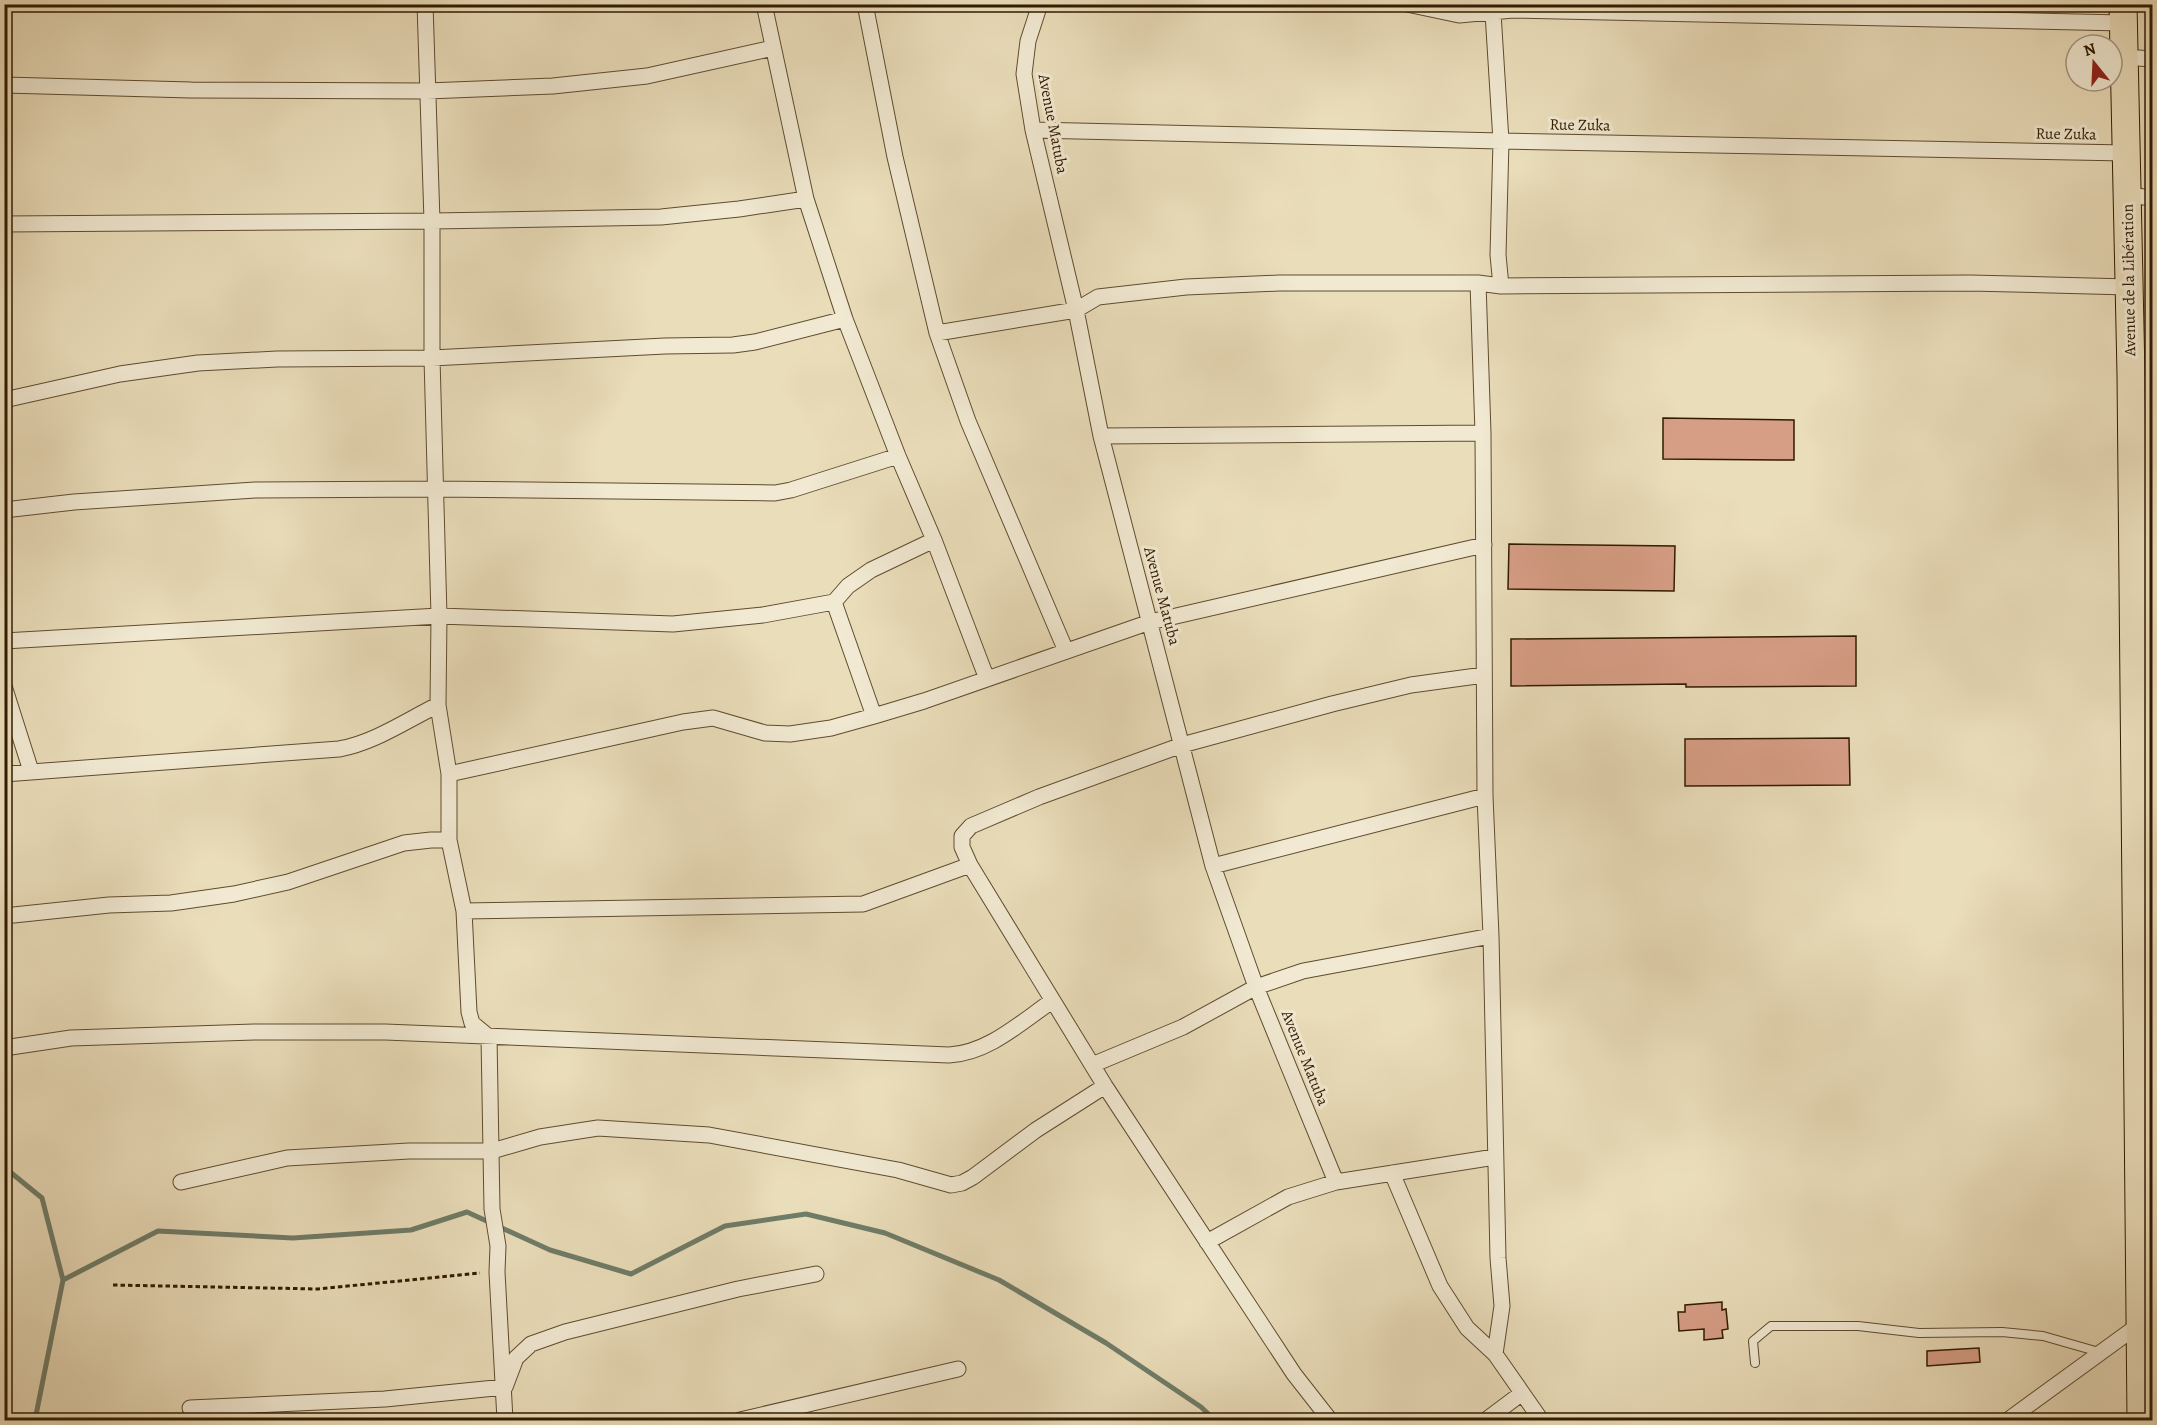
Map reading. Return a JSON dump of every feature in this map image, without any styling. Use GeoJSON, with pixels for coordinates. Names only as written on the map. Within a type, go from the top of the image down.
{"type":"FeatureCollection","features":[{"type":"Feature","properties":{"kind":"highway","name":"Avenue de la Libération"},"geometry":{"type":"LineString","coordinates":[[2123,14],[2123,33]]}},
{"type":"Feature","properties":{"kind":"highway","name":"Avenue de la Libération"},"geometry":{"type":"LineString","coordinates":[[2124,57],[2126,153],[2140,196],[2129,287],[2145,1066],[2146,1223],[2140,1324],[2147,1393],[2141,1420]]}},
{"type":"Feature","properties":{"kind":"street"},"geometry":{"type":"LineString","coordinates":[[425,4],[440,616],[438,705],[448,774],[449,840],[464,911],[469,1012],[472,1023],[489,1037],[492,1209],[498,1246],[497,1272],[506,1420]]}},
{"type":"Feature","properties":{"kind":"street"},"geometry":{"type":"LineString","coordinates":[[764,4],[806,199],[845,319],[987,679]]}},
{"type":"Feature","properties":{"kind":"street"},"geometry":{"type":"LineString","coordinates":[[865,4],[895,157],[937,333],[968,421],[1066,651]]}},
{"type":"Feature","properties":{"kind":"street","name":"Avenue Matuba"},"geometry":{"type":"LineString","coordinates":[[1040,4],[1028,40],[1024,74],[1033,130],[1076,309],[1101,436],[1213,866],[1256,987],[1336,1182]]}},
{"type":"Feature","properties":{"kind":"street"},"geometry":{"type":"LineString","coordinates":[[1407,4],[1459,15],[1493,13],[1511,7],[2123,14]]}},
{"type":"Feature","properties":{"kind":"street"},"geometry":{"type":"LineString","coordinates":[[1493,13],[1501,141],[1498,255],[1501,286]]}},
{"type":"Feature","properties":{"kind":"street"},"geometry":{"type":"LineString","coordinates":[[4,85],[191,90],[427,91],[553,86],[647,76],[773,48]]}},
{"type":"Feature","properties":{"kind":"street"},"geometry":{"type":"LineString","coordinates":[[2124,57],[2152,59]]}},
{"type":"Feature","properties":{"kind":"street","name":"Rue Zuka"},"geometry":{"type":"LineString","coordinates":[[1033,130],[2126,153]]}},
{"type":"Feature","properties":{"kind":"street"},"geometry":{"type":"LineString","coordinates":[[4,224],[661,217],[806,199]]}},
{"type":"Feature","properties":{"kind":"street"},"geometry":{"type":"LineString","coordinates":[[937,333],[1076,309],[1098,297],[1186,287],[1279,283],[1478,283],[1501,286],[1970,284],[2129,287]]}},
{"type":"Feature","properties":{"kind":"street"},"geometry":{"type":"LineString","coordinates":[[1478,283],[1484,433],[1485,796],[1491,936],[1495,1157],[1502,1306],[1495,1354]]}},
{"type":"Feature","properties":{"kind":"street"},"geometry":{"type":"LineString","coordinates":[[4,400],[120,374],[198,363],[277,359],[432,358],[665,346],[733,345],[754,342],[845,319]]}},
{"type":"Feature","properties":{"kind":"street"},"geometry":{"type":"LineString","coordinates":[[1101,436],[1484,433]]}},
{"type":"Feature","properties":{"kind":"street"},"geometry":{"type":"LineString","coordinates":[[4,510],[74,502],[255,490],[436,489],[775,493],[898,456]]}},
{"type":"Feature","properties":{"kind":"street"},"geometry":{"type":"LineString","coordinates":[[4,642],[440,616],[673,624],[763,615],[834,602],[849,586],[871,570],[934,540]]}},
{"type":"Feature","properties":{"kind":"street"},"geometry":{"type":"LineString","coordinates":[[448,774],[683,722],[713,718],[765,733],[790,734],[831,728],[987,679],[1150,622],[1484,545]]}},
{"type":"Feature","properties":{"kind":"street"},"geometry":{"type":"LineString","coordinates":[[834,602],[874,716]]}},
{"type":"Feature","properties":{"kind":"street"},"geometry":{"type":"LineString","coordinates":[[1330,1420],[1294,1374],[1105,1086],[970,865],[962,847],[962,836],[971,826],[1091,777],[1182,745],[1411,685],[1484,675]]}},
{"type":"Feature","properties":{"kind":"street"},"geometry":{"type":"LineString","coordinates":[[4,686],[31,771]]}},
{"type":"Feature","properties":{"kind":"street"},"geometry":{"type":"LineString","coordinates":[[4,774],[339,749],[368,740],[438,705]]}},
{"type":"Feature","properties":{"kind":"street"},"geometry":{"type":"LineString","coordinates":[[1213,866],[1485,796]]}},
{"type":"Feature","properties":{"kind":"street"},"geometry":{"type":"LineString","coordinates":[[4,916],[109,905],[171,903],[234,894],[288,882],[404,843],[449,840]]}},
{"type":"Feature","properties":{"kind":"street"},"geometry":{"type":"LineString","coordinates":[[464,911],[863,904],[970,865]]}},
{"type":"Feature","properties":{"kind":"street"},"geometry":{"type":"LineString","coordinates":[[1092,1065],[1183,1027],[1256,987],[1303,971],[1491,936]]}},
{"type":"Feature","properties":{"kind":"street"},"geometry":{"type":"LineString","coordinates":[[4,1048],[71,1038],[254,1032],[385,1032],[948,1055],[965,1054],[983,1047],[1052,1001]]}},
{"type":"Feature","properties":{"kind":"street"},"geometry":{"type":"LineString","coordinates":[[181,1182],[287,1158],[409,1151],[492,1151],[540,1137],[598,1128],[709,1135],[898,1170],[951,1185],[963,1183],[973,1177],[1036,1130],[1105,1086]]}},
{"type":"Feature","properties":{"kind":"street"},"geometry":{"type":"LineString","coordinates":[[1207,1242],[1288,1197],[1336,1182],[1495,1157]]}},
{"type":"Feature","properties":{"kind":"street"},"geometry":{"type":"LineString","coordinates":[[1392,1173],[1440,1286],[1467,1328],[1495,1354],[1541,1420]]}},
{"type":"Feature","properties":{"kind":"street"},"geometry":{"type":"LineString","coordinates":[[505,1387],[516,1358],[531,1344],[565,1332],[738,1289],[816,1274]]}},
{"type":"Feature","properties":{"kind":"street"},"geometry":{"type":"LineString","coordinates":[[2008,1420],[2140,1324]]}},
{"type":"Feature","properties":{"kind":"street"},"geometry":{"type":"LineString","coordinates":[[740,1420],[958,1370]]}},
{"type":"Feature","properties":{"kind":"street"},"geometry":{"type":"LineString","coordinates":[[190,1408],[385,1399],[505,1387]]}},
{"type":"Feature","properties":{"kind":"street"},"geometry":{"type":"LineString","coordinates":[[1485,1420],[1522,1393]]}},
{"type":"Feature","properties":{"kind":"lane"},"geometry":{"type":"LineString","coordinates":[[1755,1363],[1753,1341],[1771,1326],[1858,1326],[1918,1334],[2002,1332],[2043,1336],[2101,1353]]}},
{"type":"Feature","properties":{"kind":"path"},"geometry":{"type":"LineString","coordinates":[[113,1285],[318,1289],[497,1272]]}},
{"type":"Feature","properties":{"kind":"building"},"geometry":{"type":"Polygon","coordinates":[[[1663,418],[1794,420],[1794,460],[1663,459],[1663,418]]]}},
{"type":"Feature","properties":{"kind":"building"},"geometry":{"type":"Polygon","coordinates":[[[1509,544],[1675,546],[1674,591],[1508,589],[1509,544]]]}},
{"type":"Feature","properties":{"kind":"building"},"geometry":{"type":"Polygon","coordinates":[[[1856,636],[1856,686],[1686,687],[1686,684],[1511,686],[1511,639],[1856,636]]]}},
{"type":"Feature","properties":{"kind":"building"},"geometry":{"type":"Polygon","coordinates":[[[1849,738],[1850,785],[1685,786],[1685,739],[1849,738]]]}},
{"type":"Feature","properties":{"kind":"building"},"geometry":{"type":"Polygon","coordinates":[[[1722,1302],[1722,1310],[1726,1309],[1728,1329],[1722,1330],[1723,1338],[1704,1340],[1704,1329],[1679,1331],[1678,1312],[1685,1312],[1685,1305],[1722,1302]]]}},
{"type":"Feature","properties":{"kind":"building"},"geometry":{"type":"Polygon","coordinates":[[[1979,1348],[1980,1362],[1927,1366],[1927,1351],[1979,1348]]]}},
{"type":"Feature","properties":{"kind":"waterway"},"geometry":{"type":"LineString","coordinates":[[4,1167],[42,1198],[63,1280],[35,1420]]}},
{"type":"Feature","properties":{"kind":"waterway"},"geometry":{"type":"LineString","coordinates":[[63,1280],[158,1231],[293,1238],[411,1230],[467,1212],[550,1250],[631,1274],[725,1226],[806,1214],[885,1233],[999,1280],[1106,1343],[1201,1407],[1215,1420]]}}]}
